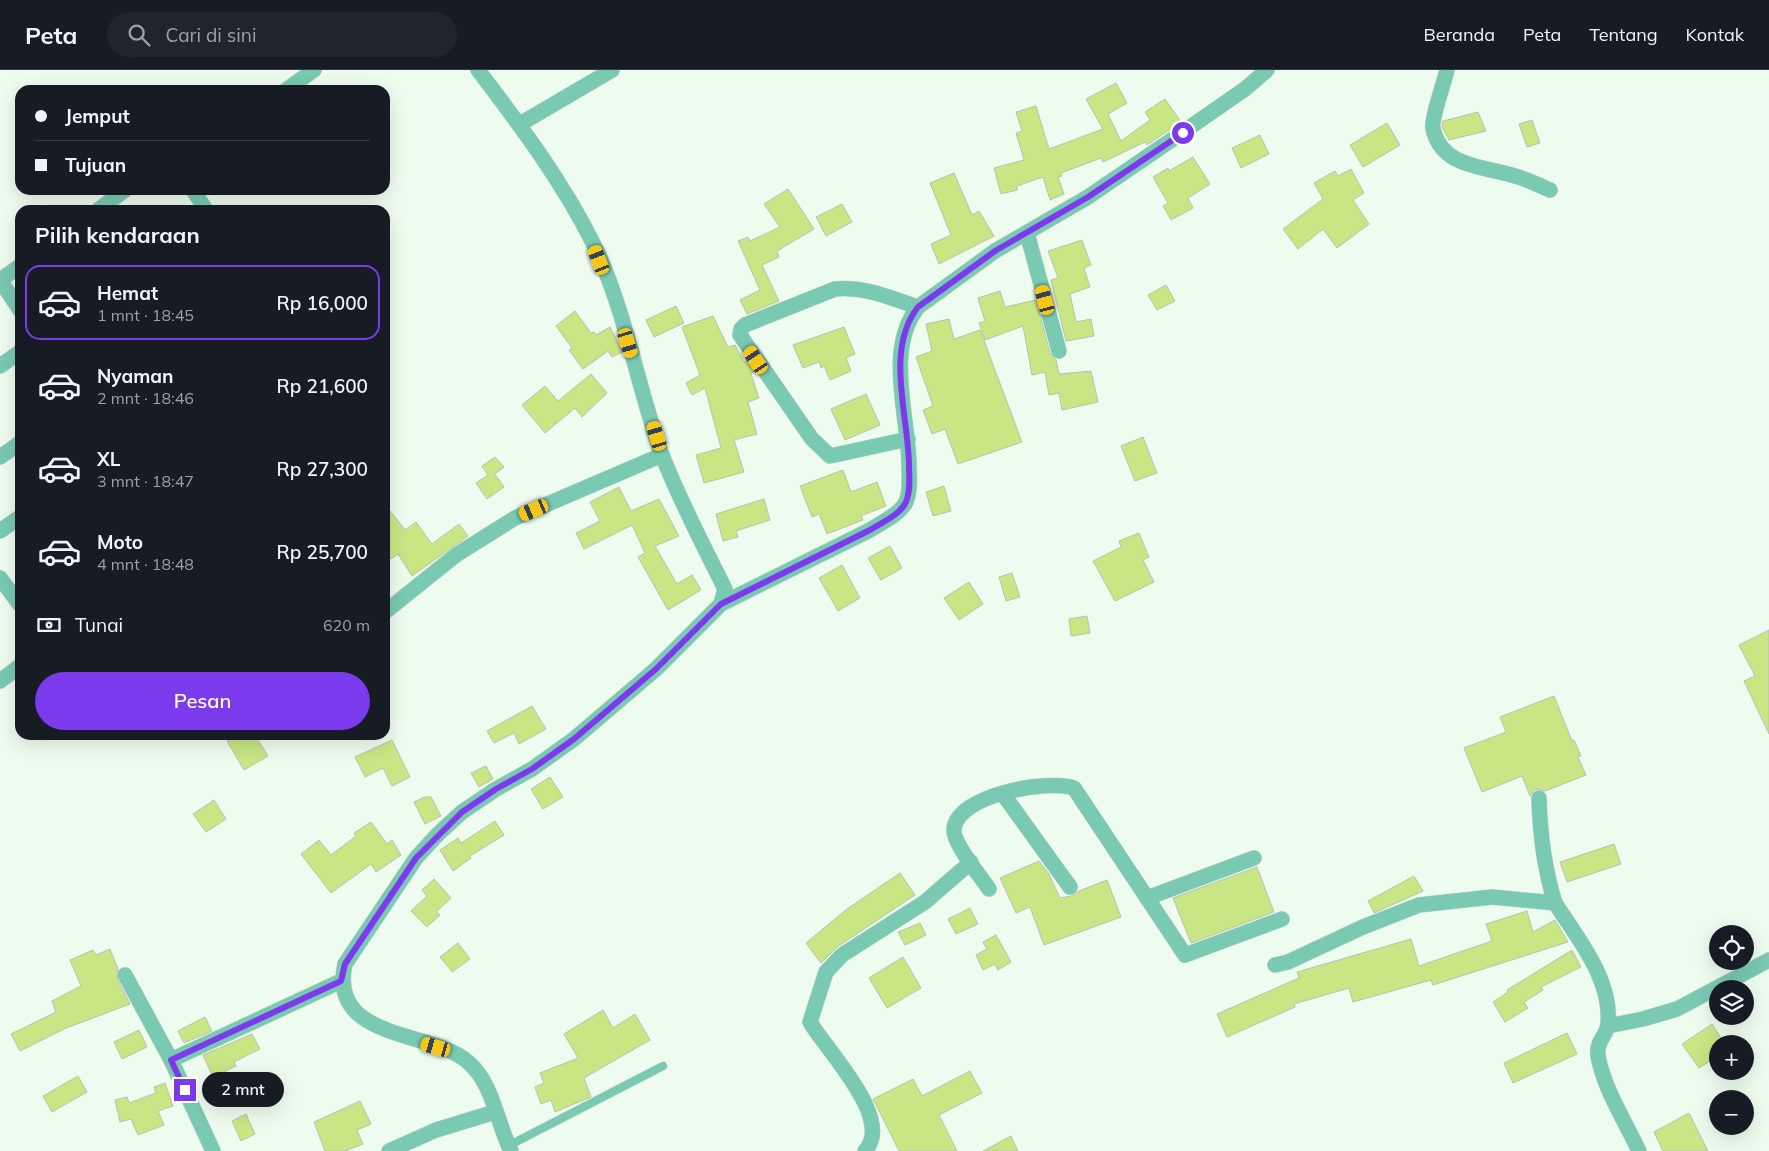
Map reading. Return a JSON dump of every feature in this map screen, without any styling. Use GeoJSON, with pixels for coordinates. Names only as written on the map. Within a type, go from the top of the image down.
{"type":"FeatureCollection","features":[{"type":"Feature","properties":{"kind":"street"},"geometry":{"type":"LineString","coordinates":[[293,85],[314,70]]}},
{"type":"Feature","properties":{"kind":"street"},"geometry":{"type":"LineString","coordinates":[[478,70],[520,124],[553,174],[593,244],[617,306],[662,455],[693,526],[725,589],[721,604]]}},
{"type":"Feature","properties":{"kind":"street"},"geometry":{"type":"LineString","coordinates":[[520,124],[612,70]]}},
{"type":"Feature","properties":{"kind":"street"},"geometry":{"type":"LineString","coordinates":[[509,1148],[485,1084],[468,1061],[453,1053],[388,1032],[368,1020],[352,1004],[341,981],[345,964],[416,858],[462,812],[496,789],[532,769],[574,739],[656,669],[721,604],[855,538],[890,518],[905,504],[909,491],[908,439],[900,371],[901,347],[906,325],[918,307],[995,251],[1088,197],[1245,89],[1266,70]]}},
{"type":"Feature","properties":{"kind":"street"},"geometry":{"type":"LineString","coordinates":[[1447,70],[1436,108],[1433,128],[1442,147],[1454,159],[1470,166],[1514,176],[1550,190]]}},
{"type":"Feature","properties":{"kind":"street"},"geometry":{"type":"LineString","coordinates":[[105,205],[118,195]]}},
{"type":"Feature","properties":{"kind":"street"},"geometry":{"type":"LineString","coordinates":[[1027,232],[1058,351]]}},
{"type":"Feature","properties":{"kind":"street"},"geometry":{"type":"LineString","coordinates":[[15,270],[0,280],[15,302]]}},
{"type":"Feature","properties":{"kind":"street"},"geometry":{"type":"LineString","coordinates":[[908,439],[830,456],[812,439],[740,335],[745,325],[835,289],[851,287],[866,289],[918,307]]}},
{"type":"Feature","properties":{"kind":"street"},"geometry":{"type":"LineString","coordinates":[[0,366],[15,356]]}},
{"type":"Feature","properties":{"kind":"street"},"geometry":{"type":"LineString","coordinates":[[0,457],[15,446]]}},
{"type":"Feature","properties":{"kind":"street"},"geometry":{"type":"LineString","coordinates":[[390,608],[456,555],[516,518],[662,455]]}},
{"type":"Feature","properties":{"kind":"street"},"geometry":{"type":"LineString","coordinates":[[0,531],[15,520]]}},
{"type":"Feature","properties":{"kind":"street"},"geometry":{"type":"LineString","coordinates":[[0,578],[15,598]]}},
{"type":"Feature","properties":{"kind":"street"},"geometry":{"type":"LineString","coordinates":[[0,681],[15,670]]}},
{"type":"Feature","properties":{"kind":"street"},"geometry":{"type":"LineString","coordinates":[[989,889],[957,842],[954,830],[959,816],[973,804],[1026,786],[1065,785],[1074,788],[1185,955],[1282,919]]}},
{"type":"Feature","properties":{"kind":"street"},"geometry":{"type":"LineString","coordinates":[[1003,794],[1070,887]]}},
{"type":"Feature","properties":{"kind":"street"},"geometry":{"type":"LineString","coordinates":[[1539,798],[1542,848],[1546,873],[1555,903],[1598,972],[1606,994],[1608,1026],[1597,1046],[1598,1057],[1606,1081],[1639,1151]]}},
{"type":"Feature","properties":{"kind":"street"},"geometry":{"type":"LineString","coordinates":[[1148,898],[1254,858]]}},
{"type":"Feature","properties":{"kind":"street"},"geometry":{"type":"LineString","coordinates":[[865,1151],[874,1129],[865,1101],[810,1022],[826,972],[842,956],[925,902],[971,862]]}},
{"type":"Feature","properties":{"kind":"street"},"geometry":{"type":"LineString","coordinates":[[1275,965],[1288,962],[1363,927],[1419,905],[1492,897],[1555,903]]}},
{"type":"Feature","properties":{"kind":"street"},"geometry":{"type":"LineString","coordinates":[[1608,1026],[1643,1019],[1677,1009],[1769,960]]}},
{"type":"Feature","properties":{"kind":"street"},"geometry":{"type":"LineString","coordinates":[[125,975],[171,1060],[213,1151]]}},
{"type":"Feature","properties":{"kind":"street"},"geometry":{"type":"LineString","coordinates":[[171,1060],[341,981]]}},
{"type":"Feature","properties":{"kind":"street"},"geometry":{"type":"LineString","coordinates":[[389,1151],[436,1130],[495,1112]]}},
{"type":"Feature","properties":{"kind":"lane"},"geometry":{"type":"LineString","coordinates":[[509,1148],[663,1066]]}},
{"type":"Feature","properties":{"kind":"building"},"geometry":{"type":"Polygon","coordinates":[[[1116,83],[1127,103],[1108,114],[1121,141],[1150,120],[1145,112],[1165,99],[1181,122],[1147,145],[1145,142],[1103,162],[1101,158],[1061,173],[1062,176],[1058,177],[1064,194],[1050,200],[1043,177],[1017,186],[1017,190],[1001,194],[994,168],[1024,160],[1016,133],[1022,131],[1016,112],[1036,106],[1049,149],[1103,129],[1086,99],[1116,83]]]}},
{"type":"Feature","properties":{"kind":"building"},"geometry":{"type":"Polygon","coordinates":[[[1478,112],[1486,131],[1449,140],[1442,127],[1443,121],[1478,112]]]}},
{"type":"Feature","properties":{"kind":"building"},"geometry":{"type":"Polygon","coordinates":[[[1532,120],[1540,143],[1527,147],[1519,124],[1532,120]]]}},
{"type":"Feature","properties":{"kind":"building"},"geometry":{"type":"Polygon","coordinates":[[[1387,123],[1400,145],[1363,167],[1350,145],[1387,123]]]}},
{"type":"Feature","properties":{"kind":"building"},"geometry":{"type":"Polygon","coordinates":[[[1260,135],[1269,154],[1241,168],[1232,148],[1260,135]]]}},
{"type":"Feature","properties":{"kind":"building"},"geometry":{"type":"Polygon","coordinates":[[[1193,157],[1210,184],[1188,198],[1193,208],[1171,220],[1163,206],[1168,203],[1153,177],[1168,168],[1169,171],[1193,157]]]}},
{"type":"Feature","properties":{"kind":"building"},"geometry":{"type":"Polygon","coordinates":[[[1351,169],[1364,193],[1353,200],[1369,224],[1337,248],[1323,229],[1298,249],[1283,229],[1323,199],[1314,183],[1335,171],[1338,176],[1351,169]]]}},
{"type":"Feature","properties":{"kind":"building"},"geometry":{"type":"Polygon","coordinates":[[[954,173],[972,215],[979,211],[994,236],[939,264],[931,244],[951,235],[930,183],[954,173]]]}},
{"type":"Feature","properties":{"kind":"building"},"geometry":{"type":"Polygon","coordinates":[[[788,189],[814,229],[777,251],[779,257],[762,265],[779,301],[747,314],[740,300],[760,290],[738,241],[748,237],[750,241],[780,227],[764,204],[788,189]]]}},
{"type":"Feature","properties":{"kind":"building"},"geometry":{"type":"Polygon","coordinates":[[[842,204],[852,222],[826,236],[816,217],[842,204]]]}},
{"type":"Feature","properties":{"kind":"building"},"geometry":{"type":"Polygon","coordinates":[[[1082,240],[1091,265],[1084,268],[1090,287],[1070,294],[1076,322],[1091,319],[1094,336],[1066,341],[1051,280],[1058,278],[1048,251],[1082,240]]]}},
{"type":"Feature","properties":{"kind":"building"},"geometry":{"type":"Polygon","coordinates":[[[1166,285],[1175,301],[1157,310],[1148,295],[1166,285]]]}},
{"type":"Feature","properties":{"kind":"building"},"geometry":{"type":"Polygon","coordinates":[[[1000,291],[1005,307],[1036,300],[1050,353],[1056,360],[1059,374],[1091,371],[1098,402],[1062,410],[1059,393],[1049,395],[1045,372],[1032,375],[1023,326],[985,340],[979,323],[985,321],[978,298],[1000,291]]]}},
{"type":"Feature","properties":{"kind":"building"},"geometry":{"type":"Polygon","coordinates":[[[676,306],[684,323],[654,337],[646,320],[676,306]]]}},
{"type":"Feature","properties":{"kind":"building"},"geometry":{"type":"Polygon","coordinates":[[[575,311],[591,333],[594,332],[596,335],[610,327],[622,352],[612,357],[608,351],[583,369],[569,350],[572,348],[556,326],[575,311]]]}},
{"type":"Feature","properties":{"kind":"building"},"geometry":{"type":"Polygon","coordinates":[[[713,316],[728,347],[735,345],[744,362],[747,361],[754,371],[751,374],[759,398],[748,402],[757,434],[734,440],[744,472],[704,483],[696,455],[721,448],[705,388],[692,395],[686,383],[700,375],[682,327],[713,316]]]}},
{"type":"Feature","properties":{"kind":"building"},"geometry":{"type":"Polygon","coordinates":[[[949,319],[954,339],[980,330],[1022,442],[958,464],[945,429],[932,434],[923,410],[933,406],[916,357],[932,351],[926,324],[949,319]]]}},
{"type":"Feature","properties":{"kind":"building"},"geometry":{"type":"Polygon","coordinates":[[[844,327],[855,354],[846,358],[851,371],[830,380],[824,366],[821,368],[819,362],[803,368],[793,345],[844,327]]]}},
{"type":"Feature","properties":{"kind":"building"},"geometry":{"type":"Polygon","coordinates":[[[591,374],[607,393],[582,417],[575,408],[545,433],[522,405],[545,386],[558,401],[591,374]]]}},
{"type":"Feature","properties":{"kind":"building"},"geometry":{"type":"Polygon","coordinates":[[[866,394],[880,425],[845,440],[831,409],[866,394]]]}},
{"type":"Feature","properties":{"kind":"building"},"geometry":{"type":"Polygon","coordinates":[[[1143,437],[1157,473],[1135,481],[1121,446],[1143,437]]]}},
{"type":"Feature","properties":{"kind":"building"},"geometry":{"type":"Polygon","coordinates":[[[495,457],[504,467],[495,474],[504,487],[487,499],[476,483],[488,475],[482,466],[495,457]]]}},
{"type":"Feature","properties":{"kind":"building"},"geometry":{"type":"Polygon","coordinates":[[[843,470],[851,492],[877,482],[886,506],[861,516],[863,520],[827,534],[819,514],[812,517],[800,486],[843,470]]]}},
{"type":"Feature","properties":{"kind":"building"},"geometry":{"type":"Polygon","coordinates":[[[944,486],[951,511],[933,516],[926,492],[944,486]]]}},
{"type":"Feature","properties":{"kind":"building"},"geometry":{"type":"Polygon","coordinates":[[[619,487],[631,511],[659,499],[679,536],[655,546],[677,584],[692,575],[701,590],[668,610],[638,557],[645,553],[632,525],[584,549],[576,533],[600,521],[590,502],[619,487]]]}},
{"type":"Feature","properties":{"kind":"building"},"geometry":{"type":"Polygon","coordinates":[[[764,499],[770,520],[736,531],[738,537],[723,541],[716,514],[764,499]]]}},
{"type":"Feature","properties":{"kind":"building"},"geometry":{"type":"Polygon","coordinates":[[[390,510],[405,530],[416,522],[432,544],[459,524],[468,536],[412,576],[398,554],[391,559],[390,510]]]}},
{"type":"Feature","properties":{"kind":"building"},"geometry":{"type":"Polygon","coordinates":[[[1139,533],[1149,557],[1143,560],[1154,582],[1115,601],[1093,561],[1121,547],[1119,541],[1139,533]]]}},
{"type":"Feature","properties":{"kind":"building"},"geometry":{"type":"Polygon","coordinates":[[[890,546],[902,568],[881,580],[868,558],[890,546]]]}},
{"type":"Feature","properties":{"kind":"building"},"geometry":{"type":"Polygon","coordinates":[[[842,565],[860,598],[838,611],[819,578],[842,565]]]}},
{"type":"Feature","properties":{"kind":"building"},"geometry":{"type":"Polygon","coordinates":[[[1012,573],[1020,597],[1006,601],[999,577],[1012,573]]]}},
{"type":"Feature","properties":{"kind":"building"},"geometry":{"type":"Polygon","coordinates":[[[969,582],[983,604],[959,620],[944,598],[969,582]]]}},
{"type":"Feature","properties":{"kind":"building"},"geometry":{"type":"Polygon","coordinates":[[[1087,616],[1090,633],[1071,636],[1069,619],[1087,616]]]}},
{"type":"Feature","properties":{"kind":"building"},"geometry":{"type":"Polygon","coordinates":[[[1769,630],[1769,734],[1744,681],[1755,676],[1739,645],[1769,630]]]}},
{"type":"Feature","properties":{"kind":"building"},"geometry":{"type":"Polygon","coordinates":[[[1554,696],[1572,741],[1574,740],[1581,756],[1578,757],[1586,775],[1545,791],[1534,790],[1530,796],[1522,776],[1482,792],[1464,748],[1506,732],[1500,717],[1554,696]]]}},
{"type":"Feature","properties":{"kind":"building"},"geometry":{"type":"Polygon","coordinates":[[[532,706],[546,729],[519,744],[514,733],[494,743],[487,731],[532,706]]]}},
{"type":"Feature","properties":{"kind":"building"},"geometry":{"type":"Polygon","coordinates":[[[258,740],[268,756],[244,770],[227,741],[258,740]]]}},
{"type":"Feature","properties":{"kind":"building"},"geometry":{"type":"Polygon","coordinates":[[[392,740],[410,777],[392,786],[383,768],[365,777],[355,757],[392,740]]]}},
{"type":"Feature","properties":{"kind":"building"},"geometry":{"type":"Polygon","coordinates":[[[486,766],[493,779],[479,787],[471,773],[486,766]]]}},
{"type":"Feature","properties":{"kind":"building"},"geometry":{"type":"Polygon","coordinates":[[[550,777],[563,797],[543,809],[531,789],[550,777]]]}},
{"type":"Feature","properties":{"kind":"building"},"geometry":{"type":"Polygon","coordinates":[[[425,797],[431,797],[441,816],[425,824],[414,802],[425,797]]]}},
{"type":"Feature","properties":{"kind":"building"},"geometry":{"type":"Polygon","coordinates":[[[214,800],[226,819],[206,832],[193,814],[214,800]]]}},
{"type":"Feature","properties":{"kind":"building"},"geometry":{"type":"Polygon","coordinates":[[[495,821],[504,835],[470,856],[471,858],[453,871],[440,850],[458,838],[461,843],[495,821]]]}},
{"type":"Feature","properties":{"kind":"building"},"geometry":{"type":"Polygon","coordinates":[[[371,822],[387,844],[392,840],[401,855],[376,872],[371,864],[331,893],[301,854],[319,840],[331,855],[356,836],[354,833],[371,822]]]}},
{"type":"Feature","properties":{"kind":"building"},"geometry":{"type":"Polygon","coordinates":[[[1614,844],[1621,864],[1567,882],[1560,862],[1614,844]]]}},
{"type":"Feature","properties":{"kind":"building"},"geometry":{"type":"Polygon","coordinates":[[[1039,861],[1049,874],[1060,898],[1071,896],[1107,880],[1121,917],[1044,945],[1030,907],[1016,913],[1000,878],[1039,861]]]}},
{"type":"Feature","properties":{"kind":"building"},"geometry":{"type":"Polygon","coordinates":[[[1257,867],[1274,912],[1191,943],[1173,898],[1257,867]]]}},
{"type":"Feature","properties":{"kind":"building"},"geometry":{"type":"Polygon","coordinates":[[[900,873],[915,895],[837,947],[821,963],[806,943],[847,909],[900,873]]]}},
{"type":"Feature","properties":{"kind":"building"},"geometry":{"type":"Polygon","coordinates":[[[1414,876],[1423,891],[1374,913],[1368,901],[1414,876]]]}},
{"type":"Feature","properties":{"kind":"building"},"geometry":{"type":"Polygon","coordinates":[[[434,879],[451,898],[436,912],[440,915],[427,927],[411,911],[427,896],[422,890],[434,879]]]}},
{"type":"Feature","properties":{"kind":"building"},"geometry":{"type":"Polygon","coordinates":[[[970,908],[978,924],[956,934],[948,919],[970,908]]]}},
{"type":"Feature","properties":{"kind":"building"},"geometry":{"type":"Polygon","coordinates":[[[1527,911],[1533,932],[1555,920],[1568,942],[1433,985],[1431,980],[1353,1002],[1349,988],[1294,1004],[1295,1007],[1227,1037],[1217,1014],[1299,978],[1297,972],[1411,939],[1419,966],[1492,941],[1486,924],[1527,911]]]}},
{"type":"Feature","properties":{"kind":"building"},"geometry":{"type":"Polygon","coordinates":[[[920,923],[926,935],[905,945],[898,932],[920,923]]]}},
{"type":"Feature","properties":{"kind":"building"},"geometry":{"type":"Polygon","coordinates":[[[996,935],[1011,962],[998,970],[995,964],[983,970],[976,955],[987,949],[983,942],[996,935]]]}},
{"type":"Feature","properties":{"kind":"building"},"geometry":{"type":"Polygon","coordinates":[[[458,943],[470,959],[452,972],[440,957],[458,943]]]}},
{"type":"Feature","properties":{"kind":"building"},"geometry":{"type":"Polygon","coordinates":[[[110,949],[118,969],[117,979],[130,1004],[64,1029],[20,1051],[11,1034],[56,1012],[52,1001],[81,986],[70,960],[93,950],[96,955],[110,949]]]}},
{"type":"Feature","properties":{"kind":"building"},"geometry":{"type":"Polygon","coordinates":[[[1572,950],[1581,967],[1541,987],[1543,990],[1524,1002],[1528,1008],[1505,1022],[1493,1002],[1508,992],[1507,990],[1572,950]]]}},
{"type":"Feature","properties":{"kind":"building"},"geometry":{"type":"Polygon","coordinates":[[[903,957],[921,988],[887,1008],[869,978],[903,957]]]}},
{"type":"Feature","properties":{"kind":"building"},"geometry":{"type":"Polygon","coordinates":[[[603,1010],[613,1028],[635,1014],[650,1040],[584,1078],[591,1097],[555,1112],[551,1100],[541,1104],[535,1087],[544,1083],[540,1073],[578,1058],[564,1034],[603,1010]]]}},
{"type":"Feature","properties":{"kind":"building"},"geometry":{"type":"Polygon","coordinates":[[[205,1017],[212,1031],[184,1043],[178,1031],[205,1017]]]}},
{"type":"Feature","properties":{"kind":"building"},"geometry":{"type":"Polygon","coordinates":[[[1710,1025],[1713,1025],[1719,1035],[1709,1035],[1709,1062],[1699,1068],[1682,1044],[1710,1025]]]}},
{"type":"Feature","properties":{"kind":"building"},"geometry":{"type":"Polygon","coordinates":[[[139,1030],[147,1047],[122,1059],[114,1042],[139,1030]]]}},
{"type":"Feature","properties":{"kind":"building"},"geometry":{"type":"Polygon","coordinates":[[[1567,1033],[1577,1054],[1513,1083],[1504,1063],[1567,1033]]]}},
{"type":"Feature","properties":{"kind":"building"},"geometry":{"type":"Polygon","coordinates":[[[252,1034],[260,1049],[234,1062],[236,1066],[213,1077],[203,1055],[252,1034]]]}},
{"type":"Feature","properties":{"kind":"building"},"geometry":{"type":"Polygon","coordinates":[[[970,1071],[982,1093],[939,1115],[957,1151],[899,1151],[873,1099],[913,1079],[922,1096],[970,1071]]]}},
{"type":"Feature","properties":{"kind":"building"},"geometry":{"type":"Polygon","coordinates":[[[78,1076],[87,1092],[52,1112],[43,1096],[78,1076]]]}},
{"type":"Feature","properties":{"kind":"building"},"geometry":{"type":"Polygon","coordinates":[[[165,1083],[173,1106],[158,1111],[164,1125],[138,1135],[131,1119],[120,1122],[115,1100],[127,1097],[129,1103],[156,1093],[154,1087],[165,1083]]]}},
{"type":"Feature","properties":{"kind":"building"},"geometry":{"type":"Polygon","coordinates":[[[360,1101],[371,1124],[357,1130],[363,1144],[345,1151],[325,1151],[314,1122],[360,1101]]]}},
{"type":"Feature","properties":{"kind":"building"},"geometry":{"type":"Polygon","coordinates":[[[1689,1113],[1708,1151],[1663,1151],[1654,1132],[1689,1113]]]}},
{"type":"Feature","properties":{"kind":"building"},"geometry":{"type":"Polygon","coordinates":[[[246,1114],[255,1134],[241,1141],[232,1121],[246,1114]]]}},
{"type":"Feature","properties":{"kind":"building"},"geometry":{"type":"Polygon","coordinates":[[[1011,1136],[1018,1151],[983,1151],[1011,1136]]]}},
{"type":"Feature","properties":{"kind":"route"},"geometry":{"type":"LineString","coordinates":[[185,1090],[171,1060],[341,981],[345,964],[416,858],[462,812],[496,789],[532,769],[574,739],[656,669],[721,604],[870,530],[890,518],[905,504],[909,491],[908,439],[900,371],[901,347],[909,318],[918,307],[995,251],[1088,197],[1183,133]]}}]}
